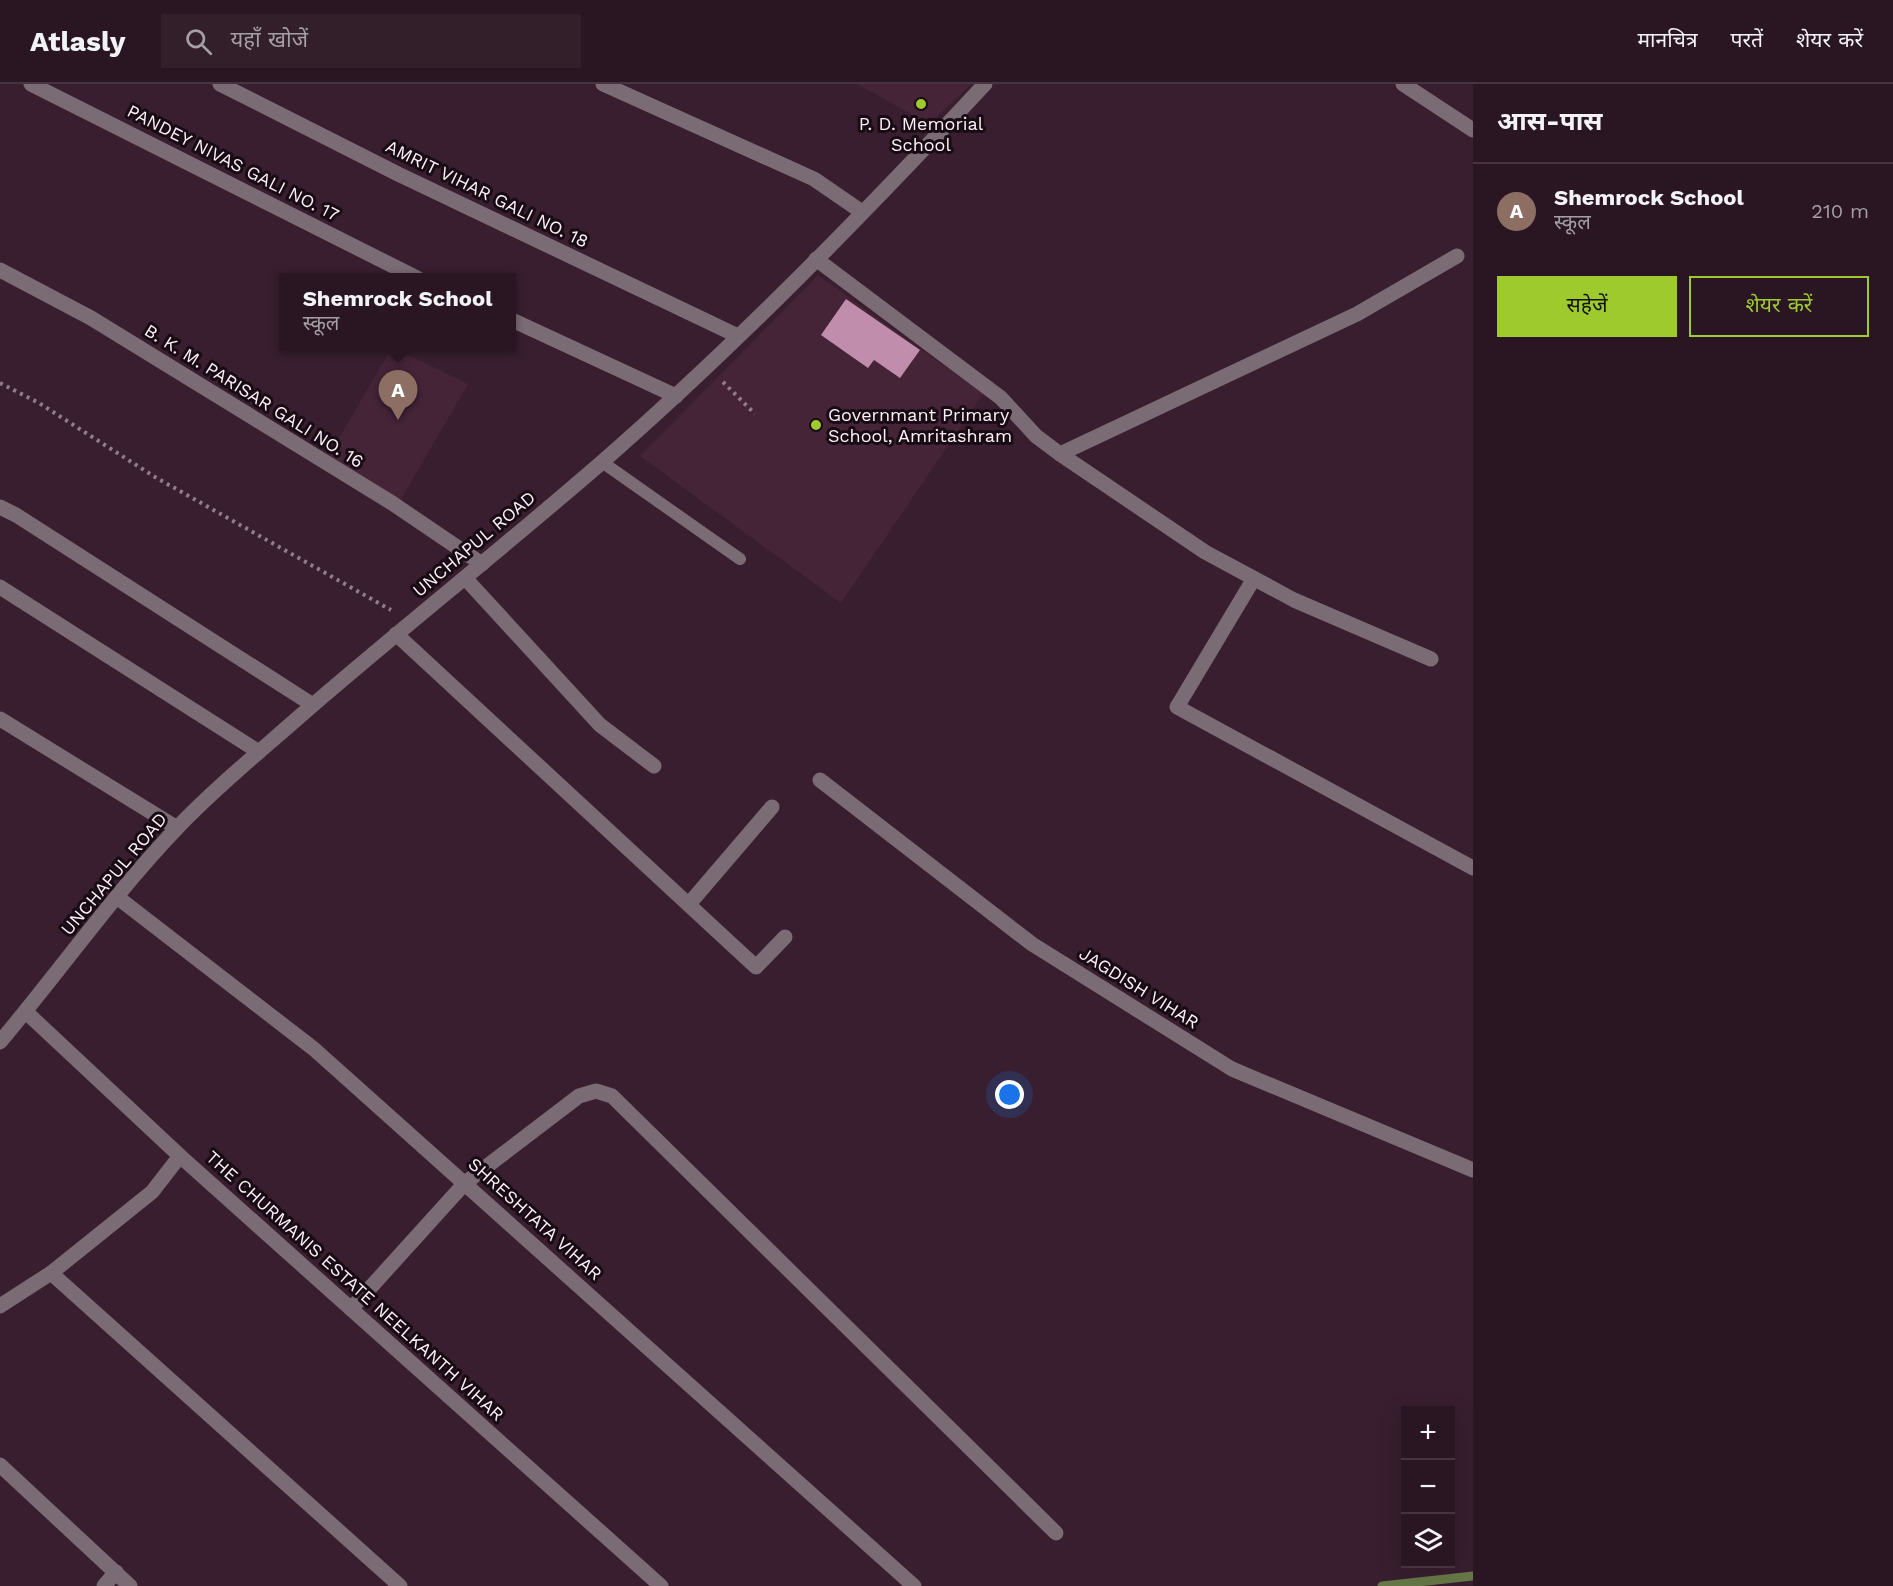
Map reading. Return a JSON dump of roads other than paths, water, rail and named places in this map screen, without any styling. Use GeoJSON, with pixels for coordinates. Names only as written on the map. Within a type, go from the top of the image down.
{"type":"FeatureCollection","features":[{"type":"Feature","properties":{"kind":"street","name":"PANDEY NIVAS GALI NO. 17"},"geometry":{"type":"LineString","coordinates":[[31,84],[407,273]]}},
{"type":"Feature","properties":{"kind":"street","name":"AMRIT VIHAR GALI NO. 18"},"geometry":{"type":"LineString","coordinates":[[220,84],[398,174],[738,336]]}},
{"type":"Feature","properties":{"kind":"street"},"geometry":{"type":"LineString","coordinates":[[603,84],[814,179],[862,212]]}},
{"type":"Feature","properties":{"kind":"street","name":"UNCHAPUL ROAD"},"geometry":{"type":"LineString","coordinates":[[0,1042],[117,897],[177,828],[313,705],[411,621],[466,579],[676,396],[816,259],[985,84]]}},
{"type":"Feature","properties":{"kind":"street"},"geometry":{"type":"LineString","coordinates":[[1403,84],[1473,130]]}},
{"type":"Feature","properties":{"kind":"street"},"geometry":{"type":"LineString","coordinates":[[1060,454],[1357,314],[1457,256]]}},
{"type":"Feature","properties":{"kind":"street"},"geometry":{"type":"LineString","coordinates":[[816,259],[1001,398],[1036,436],[1205,552],[1253,580],[1294,600],[1431,659]]}},
{"type":"Feature","properties":{"kind":"street","name":"B. K. M. PARISAR GALI NO. 16"},"geometry":{"type":"LineString","coordinates":[[0,270],[91,318],[392,503],[482,564]]}},
{"type":"Feature","properties":{"kind":"street"},"geometry":{"type":"LineString","coordinates":[[516,322],[676,396]]}},
{"type":"Feature","properties":{"kind":"street"},"geometry":{"type":"LineString","coordinates":[[0,507],[35,527],[313,705]]}},
{"type":"Feature","properties":{"kind":"street"},"geometry":{"type":"LineString","coordinates":[[466,579],[600,725],[654,765]]}},
{"type":"Feature","properties":{"kind":"street"},"geometry":{"type":"LineString","coordinates":[[1253,580],[1177,707],[1473,868]]}},
{"type":"Feature","properties":{"kind":"street"},"geometry":{"type":"LineString","coordinates":[[0,588],[259,752]]}},
{"type":"Feature","properties":{"kind":"street"},"geometry":{"type":"LineString","coordinates":[[396,634],[756,967],[785,937]]}},
{"type":"Feature","properties":{"kind":"street"},"geometry":{"type":"LineString","coordinates":[[0,719],[177,828]]}},
{"type":"Feature","properties":{"kind":"street","name":"JAGDISH VIHAR"},"geometry":{"type":"LineString","coordinates":[[820,780],[1032,944],[1232,1069],[1473,1170]]}},
{"type":"Feature","properties":{"kind":"street"},"geometry":{"type":"LineString","coordinates":[[689,904],[772,807]]}},
{"type":"Feature","properties":{"kind":"street","name":"SHRESHTATA VIHAR"},"geometry":{"type":"LineString","coordinates":[[117,897],[314,1049],[914,1586]]}},
{"type":"Feature","properties":{"kind":"street","name":"THE CHURMANIS ESTATE NEELKANTH VIHAR"},"geometry":{"type":"LineString","coordinates":[[26,1012],[180,1156],[661,1586]]}},
{"type":"Feature","properties":{"kind":"street"},"geometry":{"type":"LineString","coordinates":[[351,1309],[465,1183],[579,1096],[596,1091],[612,1096],[1056,1533]]}},
{"type":"Feature","properties":{"kind":"street"},"geometry":{"type":"LineString","coordinates":[[0,1306],[51,1273],[152,1192],[180,1156]]}},
{"type":"Feature","properties":{"kind":"street"},"geometry":{"type":"LineString","coordinates":[[51,1273],[400,1586]]}},
{"type":"Feature","properties":{"kind":"street"},"geometry":{"type":"LineString","coordinates":[[0,1465],[130,1586]]}},
{"type":"Feature","properties":{"kind":"street"},"geometry":{"type":"LineString","coordinates":[[104,1586],[116,1572]]}},
{"type":"Feature","properties":{"kind":"lane"},"geometry":{"type":"LineString","coordinates":[[602,462],[740,559]]}},
{"type":"Feature","properties":{"kind":"waterway"},"geometry":{"type":"LineString","coordinates":[[1382,1586],[1473,1576]]}},
{"type":"Feature","properties":{"kind":"place","name":"P. D. Memorial School"},"geometry":{"type":"Point","coordinates":[921,104]}},
{"type":"Feature","properties":{"kind":"place","name":"Shemrock School"},"geometry":{"type":"Point","coordinates":[398,420]}},
{"type":"Feature","properties":{"kind":"place","name":"Governmant Primary School, Amritashram"},"geometry":{"type":"Point","coordinates":[816,425]}}]}
